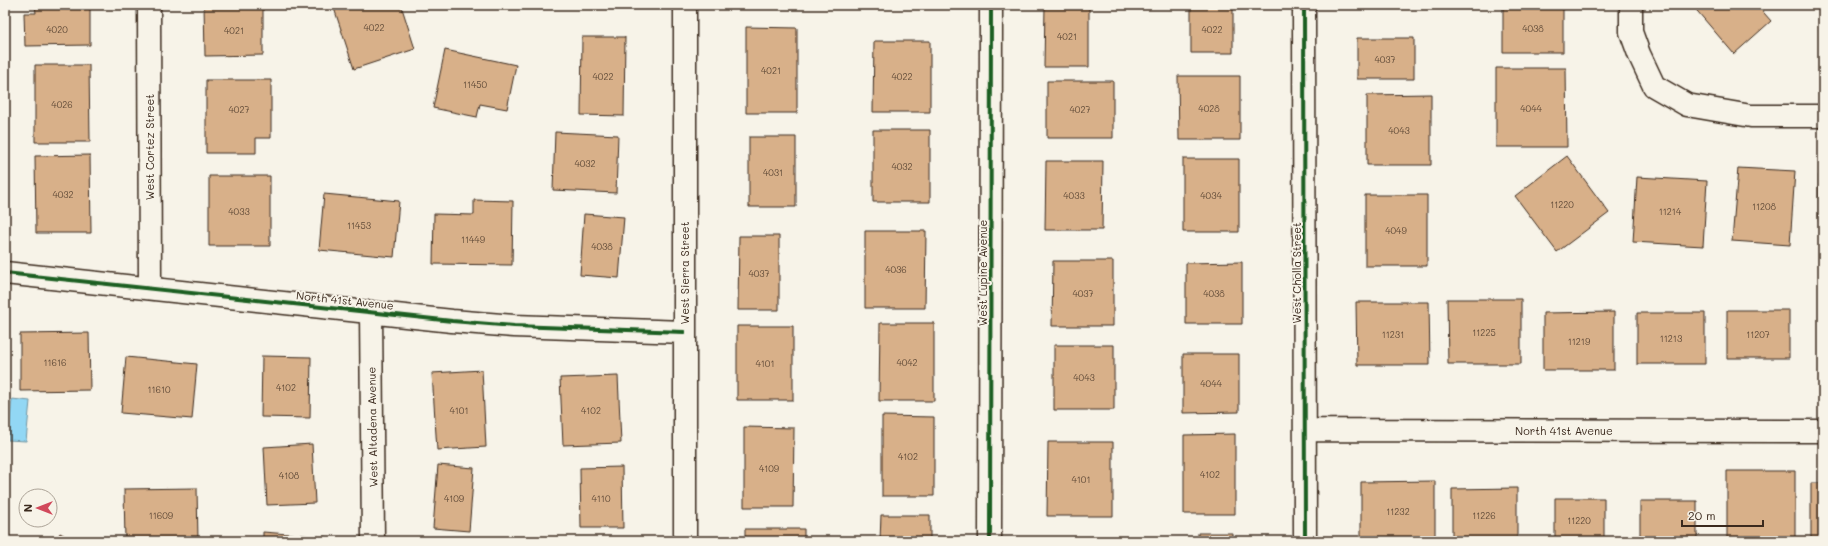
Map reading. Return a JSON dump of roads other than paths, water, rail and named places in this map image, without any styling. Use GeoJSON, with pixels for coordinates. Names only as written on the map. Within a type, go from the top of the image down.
{"type":"FeatureCollection","features":[{"type":"Feature","properties":{"kind":"street","name":"West Cortez Street"},"geometry":{"type":"LineString","coordinates":[[149,5],[150,288]]}},
{"type":"Feature","properties":{"kind":"street","name":"West Sierra Street"},"geometry":{"type":"LineString","coordinates":[[685,5],[685,541]]}},
{"type":"Feature","properties":{"kind":"street","name":"West Lupine Avenue"},"geometry":{"type":"LineString","coordinates":[[990,541],[991,5]]}},
{"type":"Feature","properties":{"kind":"street","name":"West Cholla Street"},"geometry":{"type":"LineString","coordinates":[[1304,5],[1305,541]]}},
{"type":"Feature","properties":{"kind":"street"},"geometry":{"type":"LineString","coordinates":[[1631,5],[1631,32],[1639,54],[1654,86],[1687,104],[1751,116],[1823,116]]}},
{"type":"Feature","properties":{"kind":"street","name":"North 41st Avenue"},"geometry":{"type":"LineString","coordinates":[[5,273],[514,326],[684,332]]}},
{"type":"Feature","properties":{"kind":"street","name":"West Altadena Avenue"},"geometry":{"type":"LineString","coordinates":[[371,312],[374,541]]}},
{"type":"Feature","properties":{"kind":"street","name":"North 41st Avenue"},"geometry":{"type":"LineString","coordinates":[[1305,430],[1823,431]]}},
{"type":"Feature","properties":{"kind":"water"},"geometry":{"type":"Polygon","coordinates":[[[12,399],[30,401],[26,441],[8,440],[12,399]]]}}]}
